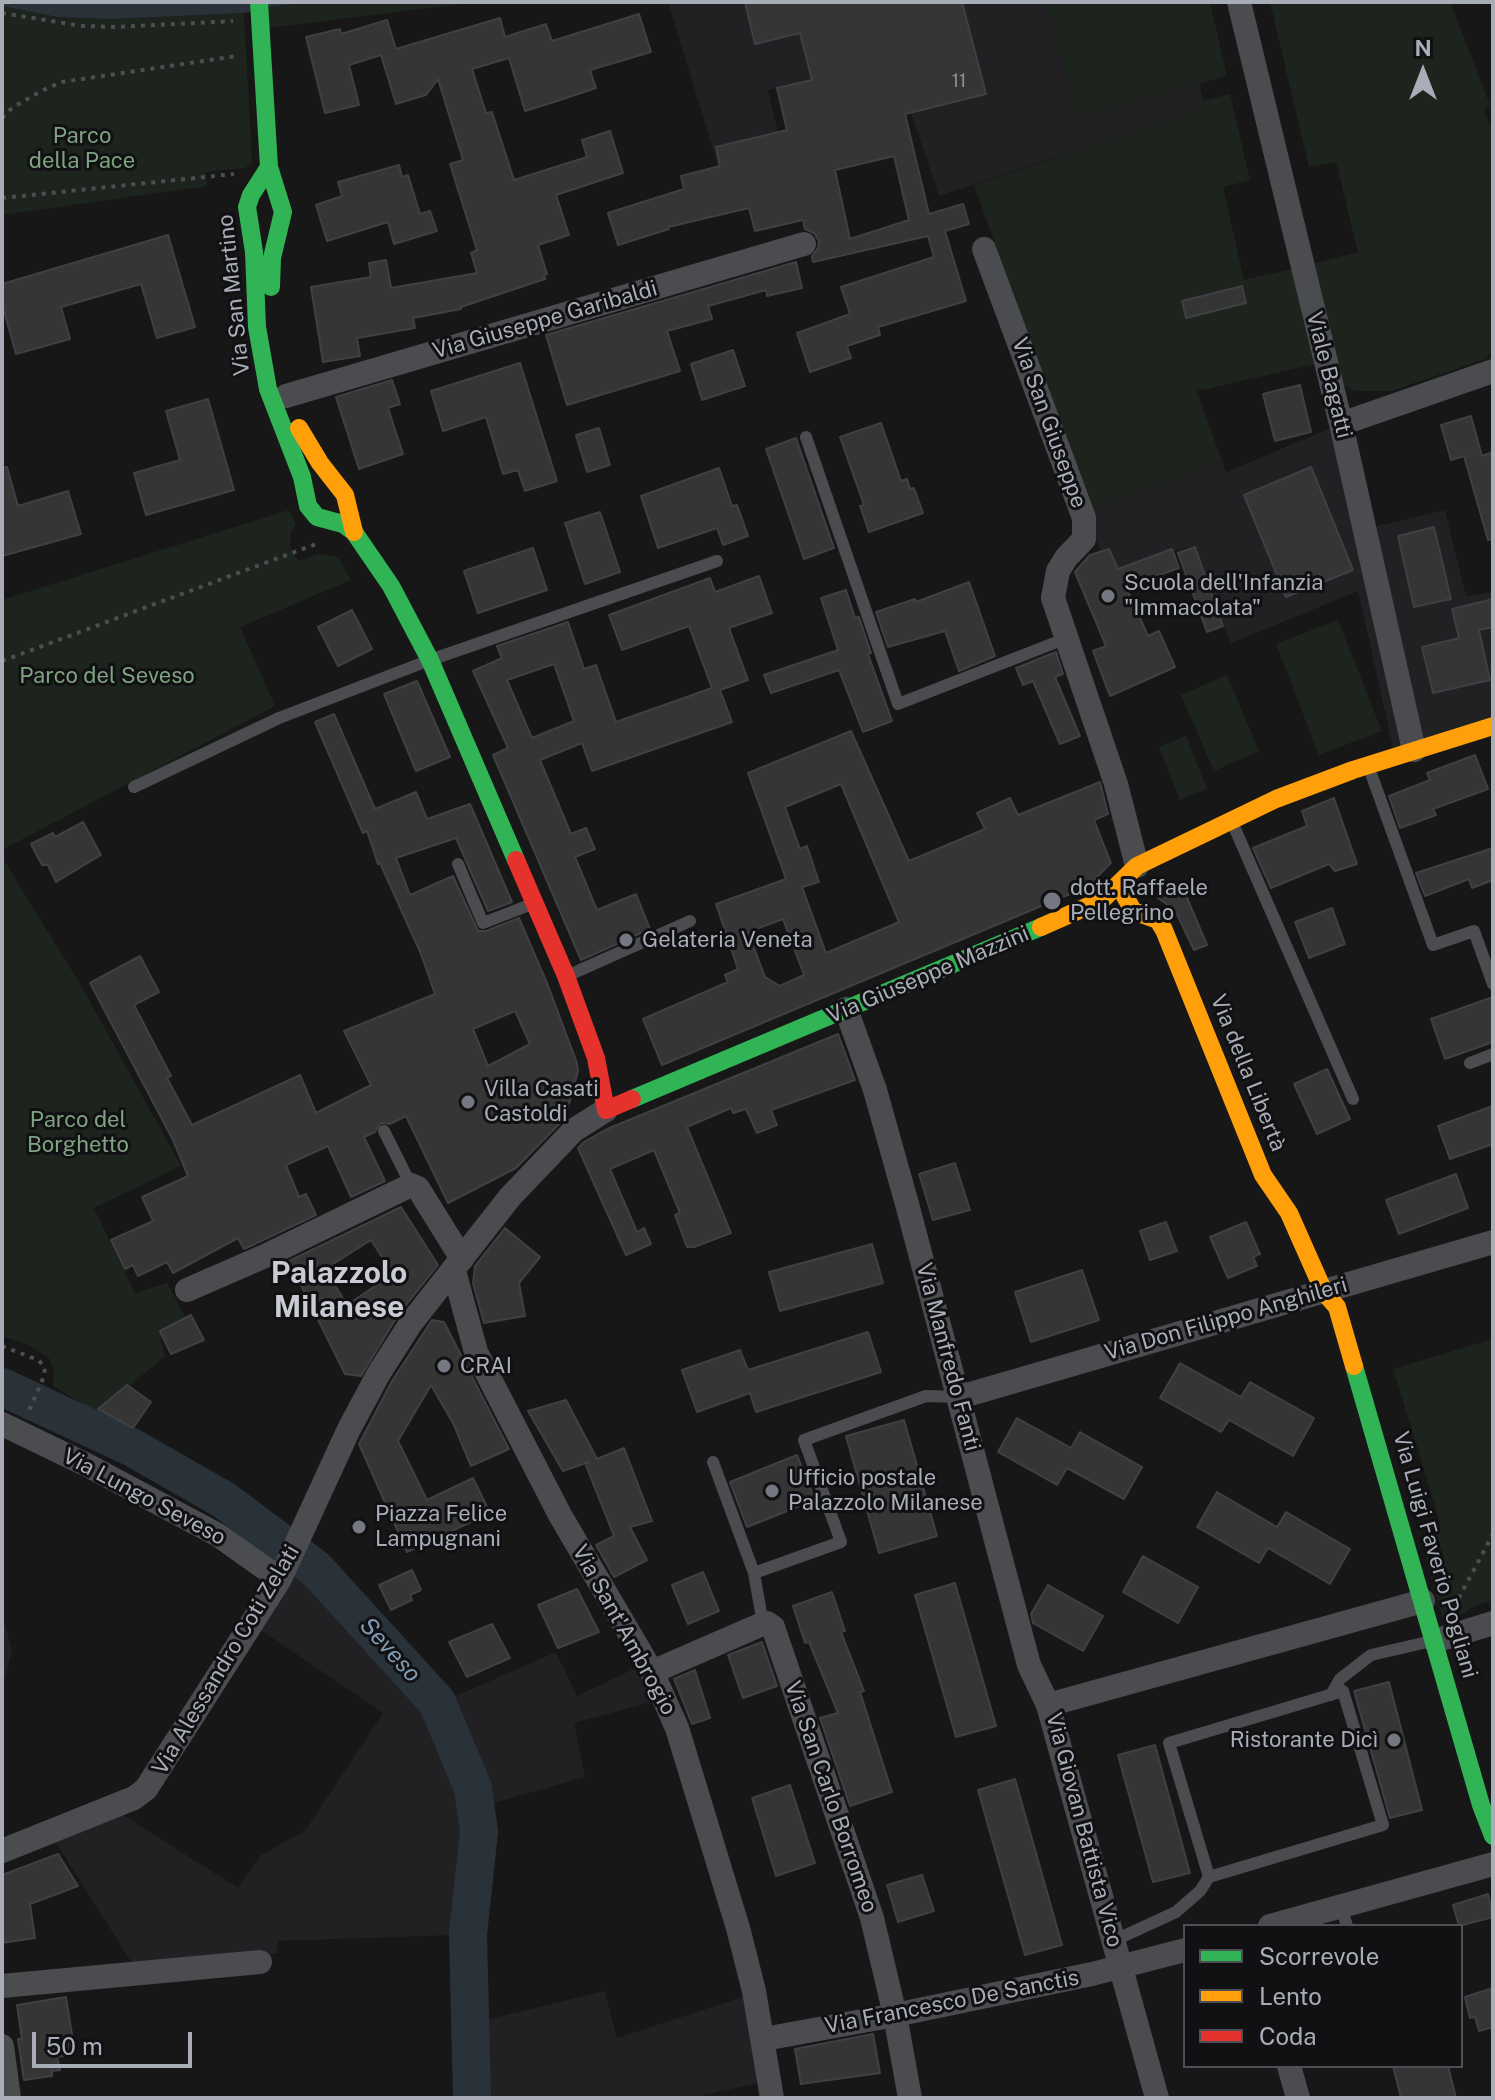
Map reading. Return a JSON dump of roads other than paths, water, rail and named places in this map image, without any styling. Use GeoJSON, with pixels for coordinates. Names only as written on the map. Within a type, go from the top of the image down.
{"type":"FeatureCollection","features":[{"type":"Feature","properties":{"kind":"street","name":"Viale Bagatti"},"geometry":{"type":"LineString","coordinates":[[1239,2],[1341,424],[1414,750]]}},
{"type":"Feature","properties":{"kind":"street","name":"Via San Martino"},"geometry":{"type":"LineString","coordinates":[[259,7],[269,167],[283,212],[272,258],[271,293],[277,351],[286,396],[307,444],[345,495],[354,532]]}},
{"type":"Feature","properties":{"kind":"street","name":"Via San Martino"},"geometry":{"type":"LineString","coordinates":[[269,167],[247,207],[254,252],[257,327],[268,389],[312,512],[324,520],[343,524],[354,532],[391,586],[430,660],[566,976],[596,1058],[606,1110]]}},
{"type":"Feature","properties":{"kind":"street","name":"Via Giuseppe Garibaldi"},"geometry":{"type":"LineString","coordinates":[[286,396],[804,244]]}},
{"type":"Feature","properties":{"kind":"street","name":"Via San Giuseppe"},"geometry":{"type":"LineString","coordinates":[[984,249],[1084,518],[1084,539],[1058,571],[1054,585],[1056,612],[1116,784],[1137,866]]}},
{"type":"Feature","properties":{"kind":"street"},"geometry":{"type":"LineString","coordinates":[[1341,424],[1493,371]]}},
{"type":"Feature","properties":{"kind":"street","name":"Via Giuseppe Mazzini"},"geometry":{"type":"LineString","coordinates":[[458,1265],[510,1197],[574,1130],[606,1110],[1078,912],[1100,901],[1137,866],[1230,819],[1368,765],[1493,726]]}},
{"type":"Feature","properties":{"kind":"street","name":"Via della Libertà"},"geometry":{"type":"LineString","coordinates":[[1119,885],[1133,911],[1158,920],[1164,930],[1263,1175],[1289,1213],[1324,1292]]}},
{"type":"Feature","properties":{"kind":"street","name":"Via Manfredo Fanti"},"geometry":{"type":"LineString","coordinates":[[846,1009],[875,1090],[960,1397],[1029,1665],[1048,1705]]}},
{"type":"Feature","properties":{"kind":"street"},"geometry":{"type":"LineString","coordinates":[[187,1290],[414,1187]]}},
{"type":"Feature","properties":{"kind":"street","name":"Via Sant'Ambrogio"},"geometry":{"type":"LineString","coordinates":[[414,1187],[458,1265],[476,1352],[560,1515],[652,1672],[677,1728],[738,1928],[764,2039],[772,2098]]}},
{"type":"Feature","properties":{"kind":"street","name":"Via Don Filippo Anghileri"},"geometry":{"type":"LineString","coordinates":[[960,1397],[1493,1242]]}},
{"type":"Feature","properties":{"kind":"street","name":"Via Alessandro Coti Zelati"},"geometry":{"type":"LineString","coordinates":[[2,1851],[134,1798],[146,1789],[283,1574],[349,1429],[379,1373],[411,1323],[458,1265]]}},
{"type":"Feature","properties":{"kind":"street","name":"Via Luigi Faverio Pogliani"},"geometry":{"type":"LineString","coordinates":[[1324,1292],[1337,1307],[1481,1805],[1493,1836]]}},
{"type":"Feature","properties":{"kind":"street","name":"Via Lungo Seveso"},"geometry":{"type":"LineString","coordinates":[[2,1424],[87,1465],[218,1535],[283,1574]]}},
{"type":"Feature","properties":{"kind":"street","name":"Via Giovan Battista Vico"},"geometry":{"type":"LineString","coordinates":[[1157,2098],[1048,1705],[1423,1601]]}},
{"type":"Feature","properties":{"kind":"street"},"geometry":{"type":"LineString","coordinates":[[1435,1641],[1493,1623]]}},
{"type":"Feature","properties":{"kind":"street"},"geometry":{"type":"LineString","coordinates":[[652,1672],[763,1624]]}},
{"type":"Feature","properties":{"kind":"street","name":"Via San Carlo Borromeo"},"geometry":{"type":"LineString","coordinates":[[763,1624],[771,1624],[775,1630],[867,1903],[895,2015],[910,2098]]}},
{"type":"Feature","properties":{"kind":"street"},"geometry":{"type":"LineString","coordinates":[[1285,1924],[1344,1916],[1493,1864]]}},
{"type":"Feature","properties":{"kind":"street","name":"Via Francesco De Sanctis"},"geometry":{"type":"LineString","coordinates":[[764,2039],[895,2015],[1183,1951]]}},
{"type":"Feature","properties":{"kind":"street"},"geometry":{"type":"LineString","coordinates":[[2,1986],[260,1962]]}},
{"type":"Feature","properties":{"kind":"street"},"geometry":{"type":"LineString","coordinates":[[2,2046],[9,2098]]}},
{"type":"Feature","properties":{"kind":"street"},"geometry":{"type":"LineString","coordinates":[[1290,2068],[1298,2098]]}},
{"type":"Feature","properties":{"kind":"lane"},"geometry":{"type":"LineString","coordinates":[[806,437],[898,704],[1067,638]]}},
{"type":"Feature","properties":{"kind":"lane"},"geometry":{"type":"LineString","coordinates":[[134,787],[279,718],[430,660],[717,561]]}},
{"type":"Feature","properties":{"kind":"lane"},"geometry":{"type":"LineString","coordinates":[[1368,765],[1433,945],[1474,931],[1493,984]]}},
{"type":"Feature","properties":{"kind":"lane"},"geometry":{"type":"LineString","coordinates":[[1230,819],[1353,1099]]}},
{"type":"Feature","properties":{"kind":"lane"},"geometry":{"type":"LineString","coordinates":[[458,864],[483,923],[535,903]]}},
{"type":"Feature","properties":{"kind":"lane"},"geometry":{"type":"LineString","coordinates":[[566,976],[690,921]]}},
{"type":"Feature","properties":{"kind":"lane"},"geometry":{"type":"LineString","coordinates":[[1470,1063],[1493,1054]]}},
{"type":"Feature","properties":{"kind":"lane"},"geometry":{"type":"LineString","coordinates":[[384,1131],[414,1187]]}},
{"type":"Feature","properties":{"kind":"lane"},"geometry":{"type":"LineString","coordinates":[[754,1573],[841,1542],[804,1440],[926,1396],[960,1397]]}},
{"type":"Feature","properties":{"kind":"lane"},"geometry":{"type":"LineString","coordinates":[[713,1462],[754,1573],[763,1624]]}},
{"type":"Feature","properties":{"kind":"lane"},"geometry":{"type":"LineString","coordinates":[[1331,1695],[1340,1679],[1371,1655],[1435,1641]]}},
{"type":"Feature","properties":{"kind":"lane"},"geometry":{"type":"LineString","coordinates":[[1113,1941],[1176,1912],[1194,1897],[1209,1877],[1383,1825],[1343,1691],[1169,1743],[1209,1877]]}},
{"type":"Feature","properties":{"kind":"waterway","name":"Seveso"},"geometry":{"type":"LineString","coordinates":[[2,1387],[133,1448],[224,1500],[316,1569],[437,1702],[473,1788],[479,1832],[468,1934],[472,2098]]}},
{"type":"Feature","properties":{"kind":"place","name":"Scuola dell'Infanzia \"Immacolata\""},"geometry":{"type":"Point","coordinates":[1108,596]}},
{"type":"Feature","properties":{"kind":"place","name":"dott. Raffaele Pellegrino"},"geometry":{"type":"Point","coordinates":[1052,901]}},
{"type":"Feature","properties":{"kind":"place","name":"Gelateria Veneta"},"geometry":{"type":"Point","coordinates":[626,940]}},
{"type":"Feature","properties":{"kind":"place","name":"Villa Casati Castoldi"},"geometry":{"type":"Point","coordinates":[468,1102]}},
{"type":"Feature","properties":{"kind":"place","name":"CRAI"},"geometry":{"type":"Point","coordinates":[444,1366]}},
{"type":"Feature","properties":{"kind":"place","name":"Ufficio postale Palazzolo Milanese"},"geometry":{"type":"Point","coordinates":[772,1491]}},
{"type":"Feature","properties":{"kind":"place","name":"Piazza Felice Lampugnani"},"geometry":{"type":"Point","coordinates":[359,1527]}},
{"type":"Feature","properties":{"kind":"place","name":"Ristorante Dicì"},"geometry":{"type":"Point","coordinates":[1394,1740]}},
{"type":"Feature","properties":{"kind":"district","name":"Palazzolo Milanese"},"geometry":{"type":"Point","coordinates":[339,1291]}},
{"type":"Feature","properties":{"kind":"park label","name":"Parco della Pace"},"geometry":{"type":"Point","coordinates":[82,148]}},
{"type":"Feature","properties":{"kind":"park label","name":"Parco del Seveso"},"geometry":{"type":"Point","coordinates":[107,676]}},
{"type":"Feature","properties":{"kind":"park label","name":"Parco del Borghetto"},"geometry":{"type":"Point","coordinates":[78,1132]}}]}
